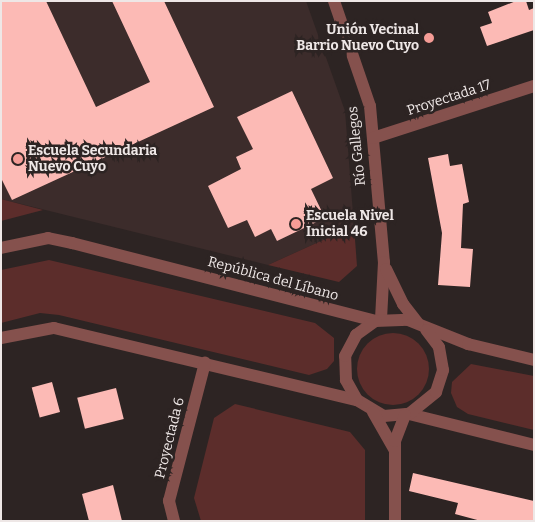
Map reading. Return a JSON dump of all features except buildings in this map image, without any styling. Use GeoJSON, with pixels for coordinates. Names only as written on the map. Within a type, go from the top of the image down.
{"type":"FeatureCollection","features":[{"type":"Feature","properties":{"kind":"street","name":"Río Gallegos"},"geometry":{"type":"LineString","coordinates":[[334,1],[370,106],[384,262],[378,320]]}},
{"type":"Feature","properties":{"kind":"street","name":"Proyectada 17"},"geometry":{"type":"LineString","coordinates":[[373,138],[534,86]]}},
{"type":"Feature","properties":{"kind":"street","name":"República del Líbano"},"geometry":{"type":"LineString","coordinates":[[1,248],[48,238],[72,243],[378,320],[408,320],[422,327],[534,360]]}},
{"type":"Feature","properties":{"kind":"street","name":"Río Gallegos"},"geometry":{"type":"LineString","coordinates":[[384,262],[403,304],[439,347],[443,370],[436,392],[407,415]]}},
{"type":"Feature","properties":{"kind":"street"},"geometry":{"type":"LineString","coordinates":[[357,400],[346,380],[345,356],[356,335],[378,320]]}},
{"type":"Feature","properties":{"kind":"street"},"geometry":{"type":"LineString","coordinates":[[1,338],[54,328],[357,400],[373,412],[394,452]]}},
{"type":"Feature","properties":{"kind":"street","name":"Proyectada 6"},"geometry":{"type":"LineString","coordinates":[[174,521],[169,501],[205,364]]}},
{"type":"Feature","properties":{"kind":"street"},"geometry":{"type":"LineString","coordinates":[[373,412],[407,415],[534,445]]}},
{"type":"Feature","properties":{"kind":"street"},"geometry":{"type":"LineString","coordinates":[[395,521],[394,452],[407,415]]}},
{"type":"Feature","properties":{"kind":"shaded area"},"geometry":{"type":"Polygon","coordinates":[[[1,1],[306,1],[345,111],[354,226],[268,265],[1,199],[1,1]]]}},
{"type":"Feature","properties":{"kind":"shaded area"},"geometry":{"type":"Polygon","coordinates":[[[1,199],[43,210],[1,221],[1,199]]]}},
{"type":"Feature","properties":{"kind":"shaded area"},"geometry":{"type":"Polygon","coordinates":[[[354,226],[357,266],[339,282],[268,265],[354,226]]]}},
{"type":"Feature","properties":{"kind":"shaded area"},"geometry":{"type":"Polygon","coordinates":[[[49,260],[315,323],[334,338],[334,361],[327,369],[309,375],[59,315],[40,313],[1,323],[1,270],[49,260]]]}},
{"type":"Feature","properties":{"kind":"shaded area"},"geometry":{"type":"Polygon","coordinates":[[[393,333],[413,339],[423,349],[429,369],[423,389],[413,399],[393,405],[373,399],[363,389],[357,369],[363,349],[373,339],[393,333]]]}},
{"type":"Feature","properties":{"kind":"shaded area"},"geometry":{"type":"Polygon","coordinates":[[[471,364],[534,376],[534,430],[468,414],[457,407],[451,393],[452,382],[471,364]]]}},
{"type":"Feature","properties":{"kind":"shaded area"},"geometry":{"type":"Polygon","coordinates":[[[235,404],[350,432],[365,450],[365,521],[201,521],[194,498],[214,418],[235,404]]]}},
{"type":"Feature","properties":{"kind":"place","name":"Unión Vecinal Barrio Nuevo Cuyo"},"geometry":{"type":"Point","coordinates":[429,38]}},
{"type":"Feature","properties":{"kind":"place","name":"Escuela Secundaria Nuevo Cuyo"},"geometry":{"type":"Point","coordinates":[18,159]}},
{"type":"Feature","properties":{"kind":"place","name":"Escuela Nivel Inicial 46"},"geometry":{"type":"Point","coordinates":[296,224]}}]}
